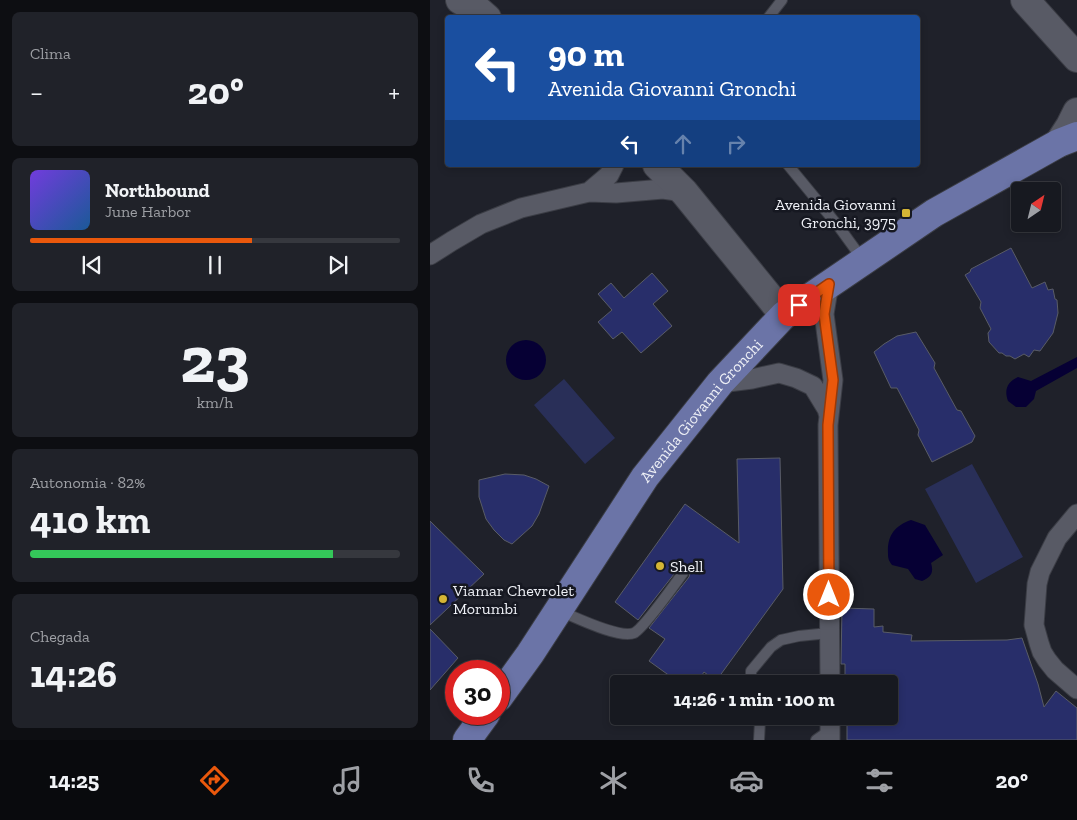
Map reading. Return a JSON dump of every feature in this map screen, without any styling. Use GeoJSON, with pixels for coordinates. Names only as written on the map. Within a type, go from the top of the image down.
{"type":"FeatureCollection","features":[{"type":"Feature","properties":{"kind":"main road","name":"Avenida Giovanni Gronchi"},"geometry":{"type":"LineString","coordinates":[[510,682],[645,477],[720,383],[784,315],[934,213],[1068,140]]}},
{"type":"Feature","properties":{"kind":"main road"},"geometry":{"type":"LineString","coordinates":[[467,740],[478,725]]}},
{"type":"Feature","properties":{"kind":"street"},"geometry":{"type":"LineString","coordinates":[[460,0],[484,15]]}},
{"type":"Feature","properties":{"kind":"street"},"geometry":{"type":"LineString","coordinates":[[1025,0],[1077,58]]}},
{"type":"Feature","properties":{"kind":"street"},"geometry":{"type":"LineString","coordinates":[[1068,140],[1070,126],[1077,112]]}},
{"type":"Feature","properties":{"kind":"street"},"geometry":{"type":"LineString","coordinates":[[589,192],[609,175],[613,167]]}},
{"type":"Feature","properties":{"kind":"street"},"geometry":{"type":"LineString","coordinates":[[659,167],[684,192],[784,315]]}},
{"type":"Feature","properties":{"kind":"street"},"geometry":{"type":"LineString","coordinates":[[430,255],[481,224],[521,208],[589,192],[616,193],[664,189],[684,192]]}},
{"type":"Feature","properties":{"kind":"street"},"geometry":{"type":"LineString","coordinates":[[828,421],[833,380],[824,314],[829,284]]}},
{"type":"Feature","properties":{"kind":"street"},"geometry":{"type":"LineString","coordinates":[[720,383],[779,373],[813,386],[827,409],[830,675]]}},
{"type":"Feature","properties":{"kind":"street"},"geometry":{"type":"LineString","coordinates":[[1077,514],[1057,538],[1040,572],[1037,584],[1034,626],[1039,644],[1047,660],[1055,670],[1077,689]]}},
{"type":"Feature","properties":{"kind":"lane"},"geometry":{"type":"LineString","coordinates":[[770,15],[782,0]]}},
{"type":"Feature","properties":{"kind":"lane"},"geometry":{"type":"LineString","coordinates":[[790,167],[864,260]]}},
{"type":"Feature","properties":{"kind":"lane"},"geometry":{"type":"LineString","coordinates":[[559,610],[611,631],[627,634],[635,632],[683,573]]}},
{"type":"Feature","properties":{"kind":"lane"},"geometry":{"type":"LineString","coordinates":[[751,675],[751,670],[771,647],[781,640],[829,633]]}},
{"type":"Feature","properties":{"kind":"lane"},"geometry":{"type":"LineString","coordinates":[[759,740],[760,725]]}},
{"type":"Feature","properties":{"kind":"shaded area"},"geometry":{"type":"Polygon","coordinates":[[[526,340],[537,343],[543,349],[546,360],[543,371],[537,377],[526,380],[515,377],[509,371],[506,360],[509,349],[515,343],[526,340]]]}},
{"type":"Feature","properties":{"kind":"shaded area"},"geometry":{"type":"Polygon","coordinates":[[[1077,357],[1077,368],[1036,391],[1034,399],[1026,407],[1016,407],[1008,401],[1007,387],[1014,379],[1018,377],[1031,381],[1077,357]]]}},
{"type":"Feature","properties":{"kind":"shaded area"},"geometry":{"type":"Polygon","coordinates":[[[564,379],[615,438],[585,464],[534,405],[564,379]]]}},
{"type":"Feature","properties":{"kind":"shaded area"},"geometry":{"type":"Polygon","coordinates":[[[972,464],[1023,557],[976,583],[925,489],[972,464]]]}},
{"type":"Feature","properties":{"kind":"shaded area"},"geometry":{"type":"Polygon","coordinates":[[[911,520],[925,525],[943,555],[931,563],[931,574],[922,581],[915,579],[908,569],[892,565],[888,557],[890,537],[893,532],[900,525],[911,520]]]}},
{"type":"Feature","properties":{"kind":"building"},"geometry":{"type":"Polygon","coordinates":[[[1011,248],[1032,288],[1045,282],[1048,290],[1053,289],[1055,299],[1057,300],[1058,313],[1053,333],[1040,351],[1034,350],[1029,357],[1024,354],[1015,359],[999,353],[989,342],[988,333],[991,329],[980,308],[981,302],[965,275],[971,269],[1011,248]]]}},
{"type":"Feature","properties":{"kind":"building"},"geometry":{"type":"Polygon","coordinates":[[[652,273],[668,291],[653,304],[672,326],[641,353],[622,332],[613,339],[598,322],[612,310],[598,294],[611,283],[624,298],[652,273]]]}},
{"type":"Feature","properties":{"kind":"building"},"geometry":{"type":"Polygon","coordinates":[[[916,332],[935,363],[934,368],[957,410],[961,411],[975,436],[972,442],[932,462],[918,435],[919,430],[897,388],[891,388],[874,352],[897,336],[916,332]]]}},
{"type":"Feature","properties":{"kind":"building"},"geometry":{"type":"Polygon","coordinates":[[[780,458],[783,589],[720,675],[708,675],[704,672],[702,675],[668,675],[649,661],[665,639],[649,628],[689,577],[690,573],[687,568],[683,566],[678,569],[638,620],[615,602],[685,504],[739,543],[737,459],[780,458]]]}},
{"type":"Feature","properties":{"kind":"building"},"geometry":{"type":"Polygon","coordinates":[[[505,474],[524,475],[549,486],[539,514],[532,526],[512,544],[504,540],[486,519],[479,497],[479,480],[505,474]]]}},
{"type":"Feature","properties":{"kind":"building","name":"Viamar Chevrolet Morumbi"},"geometry":{"type":"Polygon","coordinates":[[[430,521],[484,574],[430,625],[430,521]]]}},
{"type":"Feature","properties":{"kind":"building"},"geometry":{"type":"Polygon","coordinates":[[[842,608],[874,609],[874,627],[883,626],[883,632],[912,635],[911,641],[1007,640],[1022,638],[1044,707],[1056,691],[1077,708],[1077,740],[847,740],[847,725],[898,725],[898,675],[845,675],[845,664],[841,664],[842,608]]]}},
{"type":"Feature","properties":{"kind":"building","name":"Viamar Chevrolet Morumbi"},"geometry":{"type":"Polygon","coordinates":[[[430,629],[458,658],[456,660],[445,660],[445,673],[430,690],[430,629]]]}},
{"type":"Feature","properties":{"kind":"place","name":"Avenida Giovanni Gronchi, 3975"},"geometry":{"type":"Point","coordinates":[906,213]}},
{"type":"Feature","properties":{"kind":"place","name":"Shell"},"geometry":{"type":"Point","coordinates":[660,566]}},
{"type":"Feature","properties":{"kind":"place","name":"Viamar Chevrolet Morumbi"},"geometry":{"type":"Point","coordinates":[443,599]}},
{"type":"Feature","properties":{"kind":"route"},"geometry":{"type":"LineString","coordinates":[[799,305],[829,284],[824,314],[833,380],[828,425],[829,595]]}}]}
